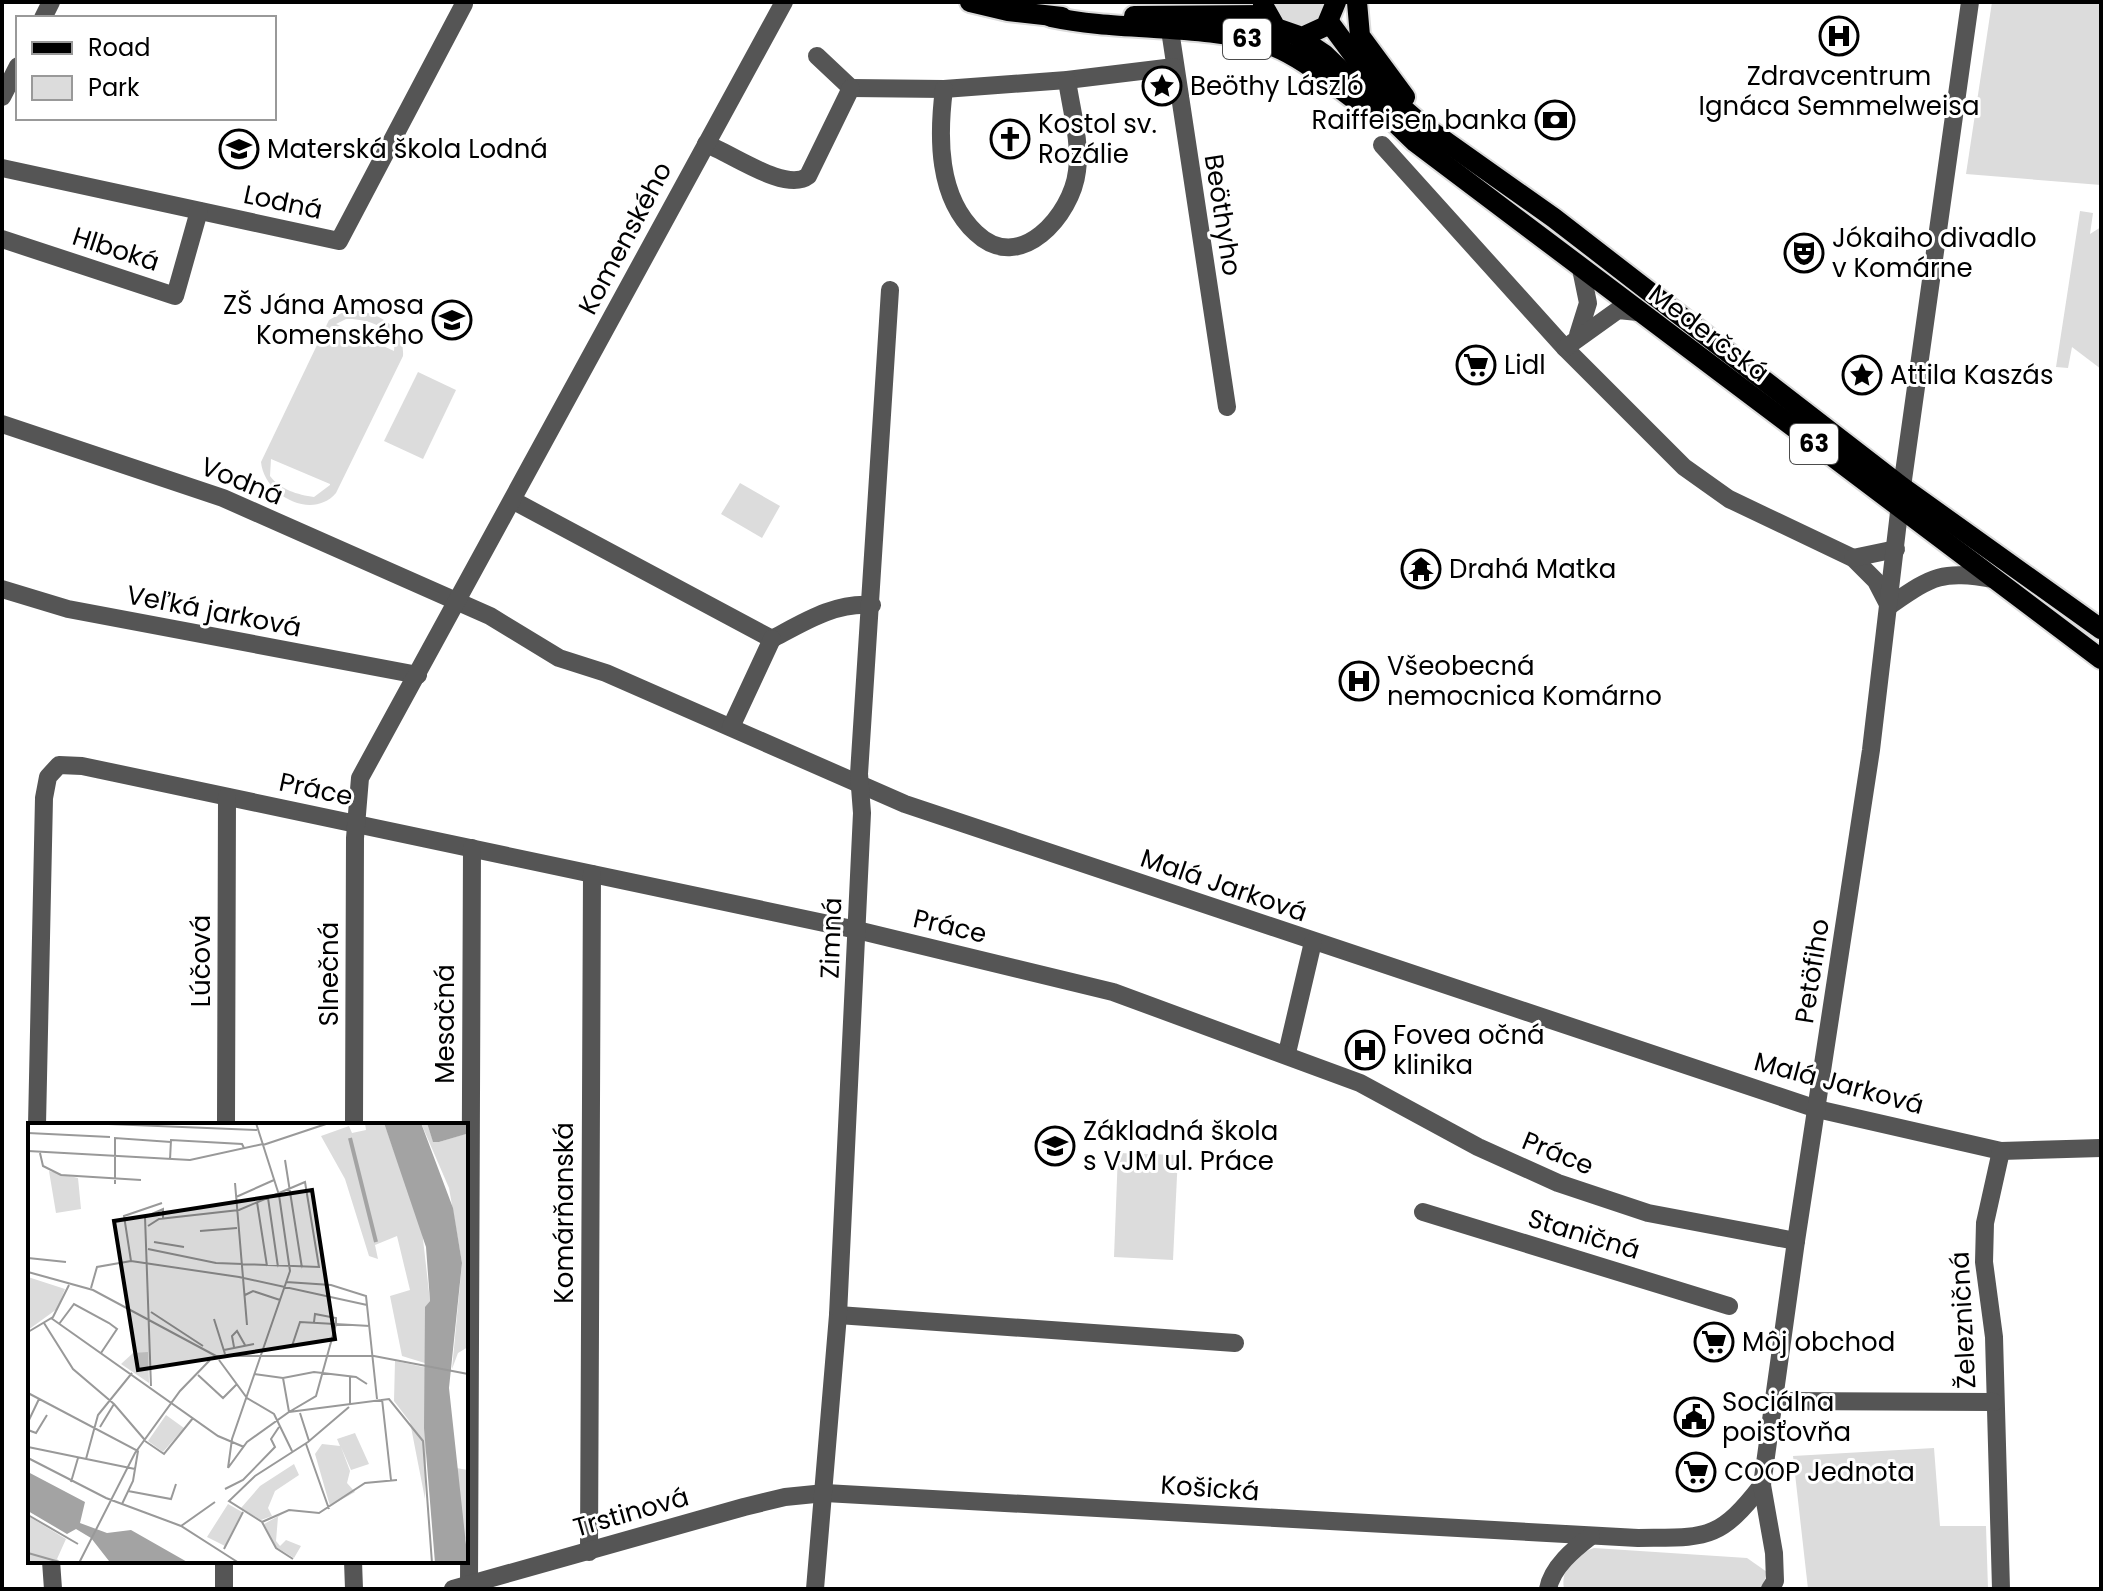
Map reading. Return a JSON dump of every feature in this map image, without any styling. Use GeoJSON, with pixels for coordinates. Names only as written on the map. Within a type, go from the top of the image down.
{"type":"FeatureCollection","features":[{"type":"Feature","properties":{"kind":"main road","name":"63"},"geometry":{"type":"LineString","coordinates":[[970,2],[1090,25],[1250,39],[1273,46],[1415,142]]}},
{"type":"Feature","properties":{"kind":"main road"},"geometry":{"type":"LineString","coordinates":[[1329,22],[1336,2]]}},
{"type":"Feature","properties":{"kind":"main road"},"geometry":{"type":"LineString","coordinates":[[1357,2],[1360,36],[1376,60],[1414,107],[1454,144]]}},
{"type":"Feature","properties":{"kind":"main road","name":"63"},"geometry":{"type":"LineString","coordinates":[[1051,17],[1264,9],[1281,32],[1297,36],[1315,33],[1329,22]]}},
{"type":"Feature","properties":{"kind":"main road","name":"Mederčská"},"geometry":{"type":"LineString","coordinates":[[1329,22],[1374,83],[1421,124],[1454,144],[1902,487],[2101,629]]}},
{"type":"Feature","properties":{"kind":"main road","name":"Mederčská"},"geometry":{"type":"LineString","coordinates":[[1297,36],[1324,54],[1415,142],[2101,659]]}},
{"type":"Feature","properties":{"kind":"street","name":"Komenského"},"geometry":{"type":"LineString","coordinates":[[356,824],[360,778],[784,2]]}},
{"type":"Feature","properties":{"kind":"street","name":"Petöfiho"},"geometry":{"type":"LineString","coordinates":[[1770,1589],[1775,1581],[1774,1553],[1762,1485],[1889,606],[1902,487],[1970,2]]}},
{"type":"Feature","properties":{"kind":"street","name":"Lodná"},"geometry":{"type":"LineString","coordinates":[[2,168],[339,241],[464,4]]}},
{"type":"Feature","properties":{"kind":"street","name":"Beöthyho"},"geometry":{"type":"LineString","coordinates":[[1170,30],[1227,407]]}},
{"type":"Feature","properties":{"kind":"street"},"geometry":{"type":"LineString","coordinates":[[817,56],[851,88],[944,89],[1067,80],[1174,67]]}},
{"type":"Feature","properties":{"kind":"street"},"geometry":{"type":"LineString","coordinates":[[2,97],[16,70]]}},
{"type":"Feature","properties":{"kind":"street"},"geometry":{"type":"LineString","coordinates":[[944,89],[938,137],[954,197],[978,235],[989,243],[1007,246],[1036,239],[1050,229],[1068,205],[1078,159],[1067,80]]}},
{"type":"Feature","properties":{"kind":"street"},"geometry":{"type":"LineString","coordinates":[[706,144],[732,153],[784,181],[802,180],[808,176],[851,88]]}},
{"type":"Feature","properties":{"kind":"street"},"geometry":{"type":"LineString","coordinates":[[1382,145],[1571,342],[1684,467],[1729,499],[1853,558],[1876,581],[1889,606],[1931,578],[1962,573],[1994,579]]}},
{"type":"Feature","properties":{"kind":"street","name":"Hlboká"},"geometry":{"type":"LineString","coordinates":[[2,239],[175,296],[199,211]]}},
{"type":"Feature","properties":{"kind":"street"},"geometry":{"type":"LineString","coordinates":[[1571,342],[1588,303],[1581,269]]}},
{"type":"Feature","properties":{"kind":"street","name":"Zimná"},"geometry":{"type":"LineString","coordinates":[[815,1589],[838,1315],[862,813],[860,785],[890,290]]}},
{"type":"Feature","properties":{"kind":"street"},"geometry":{"type":"LineString","coordinates":[[1571,342],[1618,310],[1638,312]]}},
{"type":"Feature","properties":{"kind":"street","name":"Vodná"},"geometry":{"type":"LineString","coordinates":[[2,424],[223,498],[457,602]]}},
{"type":"Feature","properties":{"kind":"street"},"geometry":{"type":"LineString","coordinates":[[514,501],[772,639]]}},
{"type":"Feature","properties":{"kind":"street"},"geometry":{"type":"LineString","coordinates":[[1853,558],[1896,549]]}},
{"type":"Feature","properties":{"kind":"street","name":"Veľká jarková"},"geometry":{"type":"LineString","coordinates":[[2,589],[68,609],[418,675]]}},
{"type":"Feature","properties":{"kind":"street","name":"Malá Jarková"},"geometry":{"type":"LineString","coordinates":[[457,602],[490,616],[559,658],[606,673],[905,804],[1817,1109],[2001,1151]]}},
{"type":"Feature","properties":{"kind":"street"},"geometry":{"type":"LineString","coordinates":[[731,727],[772,639],[827,610],[856,603],[872,605]]}},
{"type":"Feature","properties":{"kind":"street","name":"Práce"},"geometry":{"type":"LineString","coordinates":[[37,1123],[44,798],[48,777],[59,765],[82,766],[857,930],[1113,992],[1287,1053],[1360,1083],[1478,1147],[1558,1183],[1648,1213],[1796,1241]]}},
{"type":"Feature","properties":{"kind":"street","name":"Lúčová"},"geometry":{"type":"LineString","coordinates":[[226,1123],[227,797]]}},
{"type":"Feature","properties":{"kind":"street","name":"Slnečná"},"geometry":{"type":"LineString","coordinates":[[354,1123],[356,824]]}},
{"type":"Feature","properties":{"kind":"street","name":"Mesačná"},"geometry":{"type":"LineString","coordinates":[[468,1123],[472,848]]}},
{"type":"Feature","properties":{"kind":"street","name":"Komárňanská"},"geometry":{"type":"LineString","coordinates":[[589,1552],[592,874]]}},
{"type":"Feature","properties":{"kind":"street"},"geometry":{"type":"LineString","coordinates":[[1287,1053],[1313,942]]}},
{"type":"Feature","properties":{"kind":"street"},"geometry":{"type":"LineString","coordinates":[[2001,1151],[2101,1148]]}},
{"type":"Feature","properties":{"kind":"street","name":"Železničná"},"geometry":{"type":"LineString","coordinates":[[2001,1151],[1985,1223],[1984,1262],[1994,1337],[2001,1589]]}},
{"type":"Feature","properties":{"kind":"street","name":"Staničná"},"geometry":{"type":"LineString","coordinates":[[1423,1212],[1729,1306]]}},
{"type":"Feature","properties":{"kind":"street"},"geometry":{"type":"LineString","coordinates":[[838,1315],[1235,1343]]}},
{"type":"Feature","properties":{"kind":"street"},"geometry":{"type":"LineString","coordinates":[[1776,1401],[1994,1402]]}},
{"type":"Feature","properties":{"kind":"street"},"geometry":{"type":"LineString","coordinates":[[1549,1584],[1573,1550],[1591,1536],[1703,1537],[1740,1513],[1762,1485]]}},
{"type":"Feature","properties":{"kind":"street","name":"Trstinová"},"geometry":{"type":"LineString","coordinates":[[461,1587],[771,1500],[825,1493]]}},
{"type":"Feature","properties":{"kind":"street","name":"Košická"},"geometry":{"type":"LineString","coordinates":[[825,1493],[1591,1536]]}},
{"type":"Feature","properties":{"kind":"street"},"geometry":{"type":"LineString","coordinates":[[51,1563],[53,1589]]}},
{"type":"Feature","properties":{"kind":"street"},"geometry":{"type":"LineString","coordinates":[[224,1563],[224,1589]]}},
{"type":"Feature","properties":{"kind":"street"},"geometry":{"type":"LineString","coordinates":[[353,1563],[354,1589]]}},
{"type":"Feature","properties":{"kind":"street","name":"Mesačná"},"geometry":{"type":"LineString","coordinates":[[461,1563],[461,1587]]}},
{"type":"Feature","properties":{"kind":"green space"},"geometry":{"type":"Polygon","coordinates":[[[1270,2],[1330,2],[1312,28],[1282,25],[1270,2]]]}},
{"type":"Feature","properties":{"kind":"green space"},"geometry":{"type":"Polygon","coordinates":[[[1992,2],[2101,2],[2101,185],[1966,174],[1992,2]]]}},
{"type":"Feature","properties":{"kind":"green space"},"geometry":{"type":"Polygon","coordinates":[[[2080,211],[2093,213],[2090,234],[2101,227],[2101,369],[2072,347],[2068,368],[2056,367],[2080,211]]]}},
{"type":"Feature","properties":{"kind":"green space"},"geometry":{"type":"Polygon","coordinates":[[[347,310],[378,316],[399,336],[403,356],[336,493],[315,505],[303,504],[280,494],[271,485],[261,462],[329,320],[347,310]],[[346,319],[336,324],[394,351],[394,343],[385,330],[370,322],[346,319]],[[271,459],[270,476],[289,491],[314,497],[330,485],[330,484],[271,459]]]}},
{"type":"Feature","properties":{"kind":"green space"},"geometry":{"type":"Polygon","coordinates":[[[418,372],[456,390],[423,459],[384,441],[418,372]]]}},
{"type":"Feature","properties":{"kind":"green space"},"geometry":{"type":"Polygon","coordinates":[[[740,483],[780,506],[762,538],[721,514],[740,483]]]}},
{"type":"Feature","properties":{"kind":"green space"},"geometry":{"type":"Polygon","coordinates":[[[1118,1153],[1178,1155],[1173,1260],[1114,1257],[1118,1153]]]}},
{"type":"Feature","properties":{"kind":"green space"},"geometry":{"type":"Polygon","coordinates":[[[1934,1448],[1940,1526],[1986,1526],[1988,1589],[1808,1589],[1793,1456],[1934,1448]]]}},
{"type":"Feature","properties":{"kind":"green space"},"geometry":{"type":"Polygon","coordinates":[[[1594,1548],[1747,1558],[1767,1572],[1762,1589],[1564,1589],[1567,1568],[1581,1554],[1594,1548]]]}},
{"type":"Feature","properties":{"kind":"place","name":"Zdravcentrum Ignáca Semmelweisa"},"geometry":{"type":"Point","coordinates":[1839,36]}},
{"type":"Feature","properties":{"kind":"place","name":"Beöthy László"},"geometry":{"type":"Point","coordinates":[1162,86]}},
{"type":"Feature","properties":{"kind":"place","name":"Raiffeisen banka"},"geometry":{"type":"Point","coordinates":[1555,120]}},
{"type":"Feature","properties":{"kind":"place","name":"Kostol sv. Rozálie"},"geometry":{"type":"Point","coordinates":[1010,139]}},
{"type":"Feature","properties":{"kind":"place","name":"Materská škola Lodná"},"geometry":{"type":"Point","coordinates":[239,149]}},
{"type":"Feature","properties":{"kind":"place","name":"Jókaiho divadlo v Komárne"},"geometry":{"type":"Point","coordinates":[1804,253]}},
{"type":"Feature","properties":{"kind":"place","name":"ZŠ Jána Amosa Komenského"},"geometry":{"type":"Point","coordinates":[452,320]}},
{"type":"Feature","properties":{"kind":"place","name":"Lidl"},"geometry":{"type":"Point","coordinates":[1476,365]}},
{"type":"Feature","properties":{"kind":"place","name":"Attila Kaszás"},"geometry":{"type":"Point","coordinates":[1862,375]}},
{"type":"Feature","properties":{"kind":"place","name":"Drahá Matka"},"geometry":{"type":"Point","coordinates":[1421,569]}},
{"type":"Feature","properties":{"kind":"place","name":"Všeobecná nemocnica Komárno"},"geometry":{"type":"Point","coordinates":[1359,681]}},
{"type":"Feature","properties":{"kind":"place","name":"Fovea očná klinika"},"geometry":{"type":"Point","coordinates":[1365,1050]}},
{"type":"Feature","properties":{"kind":"place","name":"Základná škola s VJM ul. Práce"},"geometry":{"type":"Point","coordinates":[1055,1146]}},
{"type":"Feature","properties":{"kind":"place","name":"Môj obchod"},"geometry":{"type":"Point","coordinates":[1714,1342]}},
{"type":"Feature","properties":{"kind":"place","name":"Sociálna poisťovňa"},"geometry":{"type":"Point","coordinates":[1694,1417]}},
{"type":"Feature","properties":{"kind":"place","name":"COOP Jednota"},"geometry":{"type":"Point","coordinates":[1696,1472]}}]}
